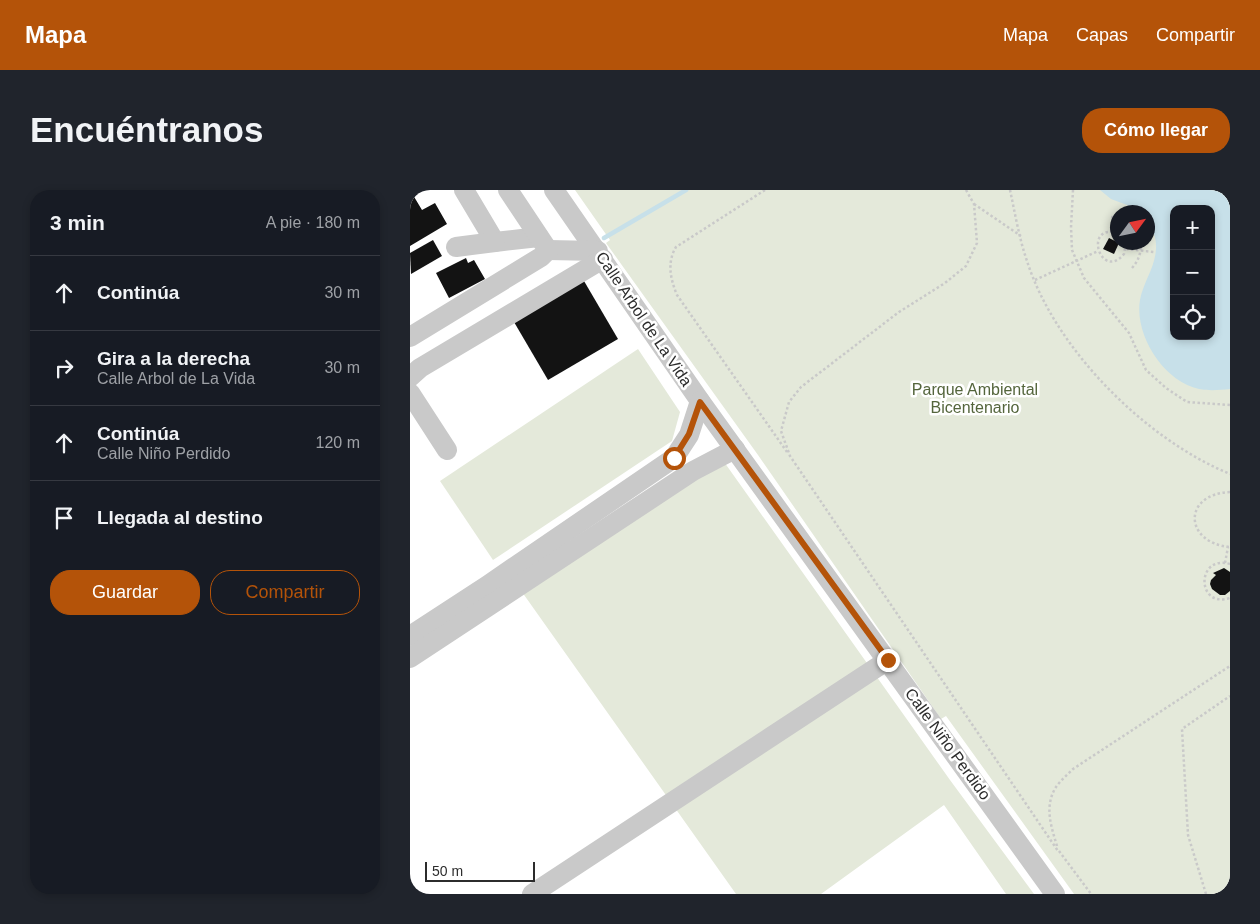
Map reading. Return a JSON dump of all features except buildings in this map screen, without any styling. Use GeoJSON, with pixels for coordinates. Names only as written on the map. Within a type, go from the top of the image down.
{"type":"FeatureCollection","features":[{"type":"Feature","properties":{"kind":"street"},"geometry":{"type":"LineString","coordinates":[[464,190],[495,242]]}},
{"type":"Feature","properties":{"kind":"street"},"geometry":{"type":"LineString","coordinates":[[410,338],[541,257],[544,243],[508,190]]}},
{"type":"Feature","properties":{"kind":"street","name":"Calle Arbol de La Vida"},"geometry":{"type":"LineString","coordinates":[[554,190],[601,255],[700,402],[735,448]]}},
{"type":"Feature","properties":{"kind":"street"},"geometry":{"type":"LineString","coordinates":[[456,247],[495,242],[544,243],[601,255]]}},
{"type":"Feature","properties":{"kind":"street"},"geometry":{"type":"LineString","coordinates":[[410,377],[420,368],[601,255]]}},
{"type":"Feature","properties":{"kind":"street"},"geometry":{"type":"LineString","coordinates":[[410,393],[447,450]]}},
{"type":"Feature","properties":{"kind":"street"},"geometry":{"type":"LineString","coordinates":[[411,633],[488,585],[674,458],[689,434],[700,402]]}},
{"type":"Feature","properties":{"kind":"street"},"geometry":{"type":"LineString","coordinates":[[410,658],[693,471],[735,448]]}},
{"type":"Feature","properties":{"kind":"street","name":"Calle Niño Perdido"},"geometry":{"type":"LineString","coordinates":[[735,448],[1055,894]]}},
{"type":"Feature","properties":{"kind":"street"},"geometry":{"type":"LineString","coordinates":[[532,894],[888,660]]}},
{"type":"Feature","properties":{"kind":"path"},"geometry":{"type":"LineString","coordinates":[[765,190],[676,246],[670,256],[672,282],[677,295],[790,456],[1058,850],[1091,894]]}},
{"type":"Feature","properties":{"kind":"path"},"geometry":{"type":"LineString","coordinates":[[790,456],[782,431],[789,402],[801,386],[899,312],[945,283],[966,266],[977,243],[974,204],[966,190]]}},
{"type":"Feature","properties":{"kind":"path"},"geometry":{"type":"LineString","coordinates":[[1010,190],[1027,261],[1044,302],[1096,376],[1160,435],[1195,457],[1230,474]]}},
{"type":"Feature","properties":{"kind":"path"},"geometry":{"type":"LineString","coordinates":[[1073,190],[1072,250],[1084,278],[1129,333],[1146,370],[1166,388],[1187,402],[1230,405]]}},
{"type":"Feature","properties":{"kind":"path"},"geometry":{"type":"LineString","coordinates":[[974,204],[1021,236]]}},
{"type":"Feature","properties":{"kind":"path"},"geometry":{"type":"LineString","coordinates":[[1110,232],[1104,234],[1098,242],[1098,251],[1104,259],[1113,261],[1122,257],[1126,250]]}},
{"type":"Feature","properties":{"kind":"path"},"geometry":{"type":"LineString","coordinates":[[1133,250],[1154,252]]}},
{"type":"Feature","properties":{"kind":"path"},"geometry":{"type":"LineString","coordinates":[[1035,280],[1098,251]]}},
{"type":"Feature","properties":{"kind":"path"},"geometry":{"type":"LineString","coordinates":[[1132,268],[1140,251]]}},
{"type":"Feature","properties":{"kind":"path"},"geometry":{"type":"LineString","coordinates":[[1225,563],[1229,547],[1214,544],[1206,539],[1198,531],[1194,522],[1194,513],[1203,501],[1210,496],[1230,492]]}},
{"type":"Feature","properties":{"kind":"path"},"geometry":{"type":"LineString","coordinates":[[1230,564],[1218,563],[1208,569],[1205,574],[1204,586],[1207,592],[1216,599],[1230,598]]}},
{"type":"Feature","properties":{"kind":"path"},"geometry":{"type":"LineString","coordinates":[[1058,850],[1051,828],[1048,807],[1056,787],[1073,769],[1230,666]]}},
{"type":"Feature","properties":{"kind":"path"},"geometry":{"type":"LineString","coordinates":[[1206,894],[1188,835],[1182,730],[1230,696]]}},
{"type":"Feature","properties":{"kind":"green space","name":"Parque Ambiental Bicentenario"},"geometry":{"type":"Polygon","coordinates":[[[575,190],[1230,190],[1230,894],[1074,894],[946,716],[941,719],[758,455],[606,243],[610,240],[575,190]]]}},
{"type":"Feature","properties":{"kind":"green space"},"geometry":{"type":"Polygon","coordinates":[[[638,349],[680,412],[672,441],[493,560],[440,481],[638,349]]]}},
{"type":"Feature","properties":{"kind":"green space"},"geometry":{"type":"Polygon","coordinates":[[[722,459],[950,780],[1034,894],[1006,894],[944,805],[821,894],[736,894],[522,592],[722,459]]]}},
{"type":"Feature","properties":{"kind":"water"},"geometry":{"type":"Polygon","coordinates":[[[1100,190],[1230,190],[1230,389],[1203,390],[1186,385],[1163,367],[1154,355],[1147,342],[1139,314],[1140,300],[1156,252],[1155,205],[1127,205],[1111,199],[1100,190]]]}},
{"type":"Feature","properties":{"kind":"waterway"},"geometry":{"type":"LineString","coordinates":[[604,238],[686,190]]}},
{"type":"Feature","properties":{"kind":"route"},"geometry":{"type":"LineString","coordinates":[[674,458],[689,434],[700,402],[888,660]]}}]}
